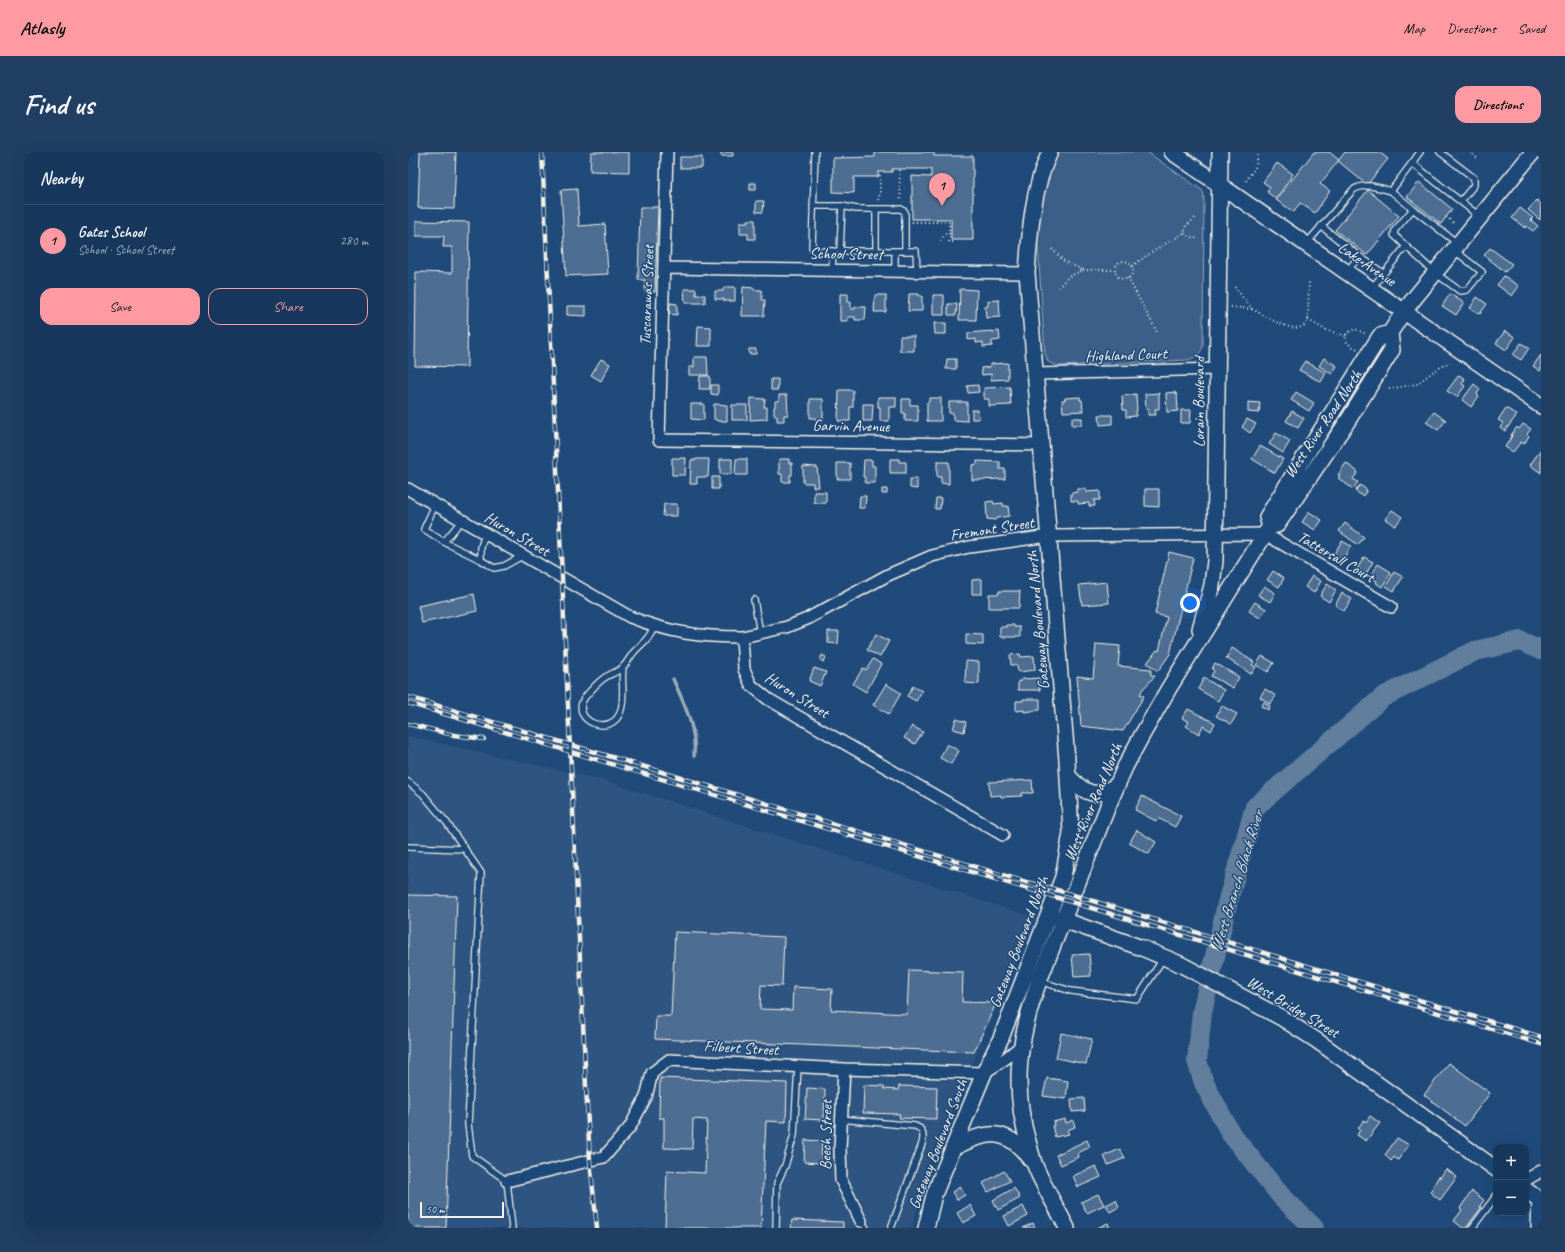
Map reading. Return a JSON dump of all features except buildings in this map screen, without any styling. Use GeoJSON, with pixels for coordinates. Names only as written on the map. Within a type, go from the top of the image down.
{"type":"FeatureCollection","features":[{"type":"Feature","properties":{"kind":"main road","name":"Gateway Boulevard North"},"geometry":{"type":"LineString","coordinates":[[984,1073],[1001,1038],[1063,877],[1071,833],[1068,776],[1027,273],[1033,206],[1044,166],[1050,152]]}},
{"type":"Feature","properties":{"kind":"main road","name":"Lake Avenue"},"geometry":{"type":"LineString","coordinates":[[1172,152],[1541,406]]}},
{"type":"Feature","properties":{"kind":"main road","name":"Lorain Boulevard"},"geometry":{"type":"LineString","coordinates":[[1194,649],[1212,585],[1215,561],[1220,152]]}},
{"type":"Feature","properties":{"kind":"main road","name":"West River Road North"},"geometry":{"type":"LineString","coordinates":[[1067,1228],[1036,1168],[1022,1124],[1018,1072],[1021,1046],[1028,1014],[1039,981],[1118,784],[1140,737],[1268,530],[1277,525],[1347,422],[1392,350],[1390,333],[1404,311],[1533,152]]}},
{"type":"Feature","properties":{"kind":"main road"},"geometry":{"type":"LineString","coordinates":[[1068,776],[1080,788],[1089,793],[1105,792],[1118,784]]}},
{"type":"Feature","properties":{"kind":"main road","name":"West Bridge Street"},"geometry":{"type":"LineString","coordinates":[[1049,915],[1064,919],[1162,956],[1250,1000],[1316,1040],[1493,1167]]}},
{"type":"Feature","properties":{"kind":"main road","name":"Gateway Boulevard South"},"geometry":{"type":"LineString","coordinates":[[926,1228],[934,1195],[984,1073]]}},
{"type":"Feature","properties":{"kind":"main road"},"geometry":{"type":"LineString","coordinates":[[953,1148],[979,1136],[1004,1136],[1022,1148],[1036,1168]]}},
{"type":"Feature","properties":{"kind":"street","name":"Tuscarawas Street"},"geometry":{"type":"LineString","coordinates":[[659,440],[667,152]]}},
{"type":"Feature","properties":{"kind":"street","name":"School Street"},"geometry":{"type":"LineString","coordinates":[[664,268],[1027,273]]}},
{"type":"Feature","properties":{"kind":"street","name":"Highland Court"},"geometry":{"type":"LineString","coordinates":[[1036,374],[1217,369]]}},
{"type":"Feature","properties":{"kind":"street","name":"Garvin Avenue"},"geometry":{"type":"LineString","coordinates":[[659,440],[1041,445]]}},
{"type":"Feature","properties":{"kind":"street","name":"Huron Street"},"geometry":{"type":"LineString","coordinates":[[408,489],[630,617],[675,632],[709,637],[742,637],[744,669],[751,685],[768,698],[1003,835]]}},
{"type":"Feature","properties":{"kind":"street","name":"Fremont Street"},"geometry":{"type":"LineString","coordinates":[[742,637],[787,627],[807,619],[888,575],[932,556],[969,547],[1049,536],[1216,535],[1268,530]]}},
{"type":"Feature","properties":{"kind":"street","name":"Tattersall Court"},"geometry":{"type":"LineString","coordinates":[[1268,530],[1391,607]]}},
{"type":"Feature","properties":{"kind":"street"},"geometry":{"type":"LineString","coordinates":[[984,1073],[1021,1046]]}},
{"type":"Feature","properties":{"kind":"street","name":"Filbert Street"},"geometry":{"type":"LineString","coordinates":[[508,1181],[604,1157],[630,1127],[646,1097],[652,1073],[669,1060],[844,1069],[984,1073]]}},
{"type":"Feature","properties":{"kind":"street","name":"Beech Street"},"geometry":{"type":"LineString","coordinates":[[844,1069],[840,1149],[841,1180],[864,1224]]}},
{"type":"Feature","properties":{"kind":"street"},"geometry":{"type":"LineString","coordinates":[[1529,1178],[1541,1171]]}},
{"type":"Feature","properties":{"kind":"street"},"geometry":{"type":"LineString","coordinates":[[1535,1197],[1537,1228]]}},
{"type":"Feature","properties":{"kind":"lane"},"geometry":{"type":"LineString","coordinates":[[815,152],[812,248],[815,251],[916,251],[917,271]]}},
{"type":"Feature","properties":{"kind":"lane"},"geometry":{"type":"LineString","coordinates":[[1391,191],[1420,152]]}},
{"type":"Feature","properties":{"kind":"lane"},"geometry":{"type":"LineString","coordinates":[[1440,152],[1474,178],[1474,185],[1461,201]]}},
{"type":"Feature","properties":{"kind":"lane"},"geometry":{"type":"LineString","coordinates":[[1412,163],[1480,217]]}},
{"type":"Feature","properties":{"kind":"lane"},"geometry":{"type":"LineString","coordinates":[[1306,244],[1358,186],[1368,186],[1391,191],[1456,247],[1482,272],[1467,290],[1460,291],[1435,272],[1394,235],[1395,230],[1413,210]]}},
{"type":"Feature","properties":{"kind":"lane"},"geometry":{"type":"LineString","coordinates":[[813,206],[842,206],[856,209],[901,209],[905,212],[905,251]]}},
{"type":"Feature","properties":{"kind":"lane"},"geometry":{"type":"LineString","coordinates":[[840,251],[842,206]]}},
{"type":"Feature","properties":{"kind":"lane"},"geometry":{"type":"LineString","coordinates":[[876,209],[876,251]]}},
{"type":"Feature","properties":{"kind":"lane"},"geometry":{"type":"LineString","coordinates":[[1321,226],[1383,273]]}},
{"type":"Feature","properties":{"kind":"lane"},"geometry":{"type":"LineString","coordinates":[[1371,289],[1406,246]]}},
{"type":"Feature","properties":{"kind":"lane"},"geometry":{"type":"LineString","coordinates":[[832,270],[833,251]]}},
{"type":"Feature","properties":{"kind":"lane"},"geometry":{"type":"LineString","coordinates":[[895,251],[895,271]]}},
{"type":"Feature","properties":{"kind":"lane"},"geometry":{"type":"LineString","coordinates":[[1346,272],[1359,256]]}},
{"type":"Feature","properties":{"kind":"lane"},"geometry":{"type":"LineString","coordinates":[[435,505],[424,530],[444,542],[494,568],[504,566],[522,556]]}},
{"type":"Feature","properties":{"kind":"lane"},"geometry":{"type":"LineString","coordinates":[[444,542],[462,520]]}},
{"type":"Feature","properties":{"kind":"lane"},"geometry":{"type":"LineString","coordinates":[[481,560],[481,547],[485,534]]}},
{"type":"Feature","properties":{"kind":"lane"},"geometry":{"type":"LineString","coordinates":[[754,600],[760,634]]}},
{"type":"Feature","properties":{"kind":"lane"},"geometry":{"type":"LineString","coordinates":[[623,667],[621,711],[616,719],[609,724],[598,725],[590,723],[585,718],[582,709],[584,700],[598,683],[623,667],[634,652],[650,637],[654,626]]}},
{"type":"Feature","properties":{"kind":"lane"},"geometry":{"type":"LineString","coordinates":[[408,782],[423,794],[447,823],[481,873],[468,1124],[472,1156],[508,1181],[512,1228]]}},
{"type":"Feature","properties":{"kind":"lane"},"geometry":{"type":"LineString","coordinates":[[408,848],[465,850]]}},
{"type":"Feature","properties":{"kind":"lane"},"geometry":{"type":"LineString","coordinates":[[1025,975],[1071,991],[1137,999],[1159,965],[1162,956]]}},
{"type":"Feature","properties":{"kind":"lane"},"geometry":{"type":"LineString","coordinates":[[776,1228],[777,1183],[785,1166],[794,1135],[798,1067]]}},
{"type":"Feature","properties":{"kind":"lane"},"geometry":{"type":"LineString","coordinates":[[841,1119],[895,1123],[920,1128],[923,1132],[924,1138],[922,1144],[890,1228]]}},
{"type":"Feature","properties":{"kind":"lane"},"geometry":{"type":"LineString","coordinates":[[1472,1228],[1493,1200]]}},
{"type":"Feature","properties":{"kind":"path"},"geometry":{"type":"LineString","coordinates":[[1246,182],[1256,166],[1258,152]]}},
{"type":"Feature","properties":{"kind":"path"},"geometry":{"type":"LineString","coordinates":[[1470,152],[1479,160]]}},
{"type":"Feature","properties":{"kind":"path"},"geometry":{"type":"LineString","coordinates":[[899,170],[901,209]]}},
{"type":"Feature","properties":{"kind":"path"},"geometry":{"type":"LineString","coordinates":[[880,174],[880,194]]}},
{"type":"Feature","properties":{"kind":"path"},"geometry":{"type":"LineString","coordinates":[[1446,217],[1454,223]]}},
{"type":"Feature","properties":{"kind":"path"},"geometry":{"type":"LineString","coordinates":[[1132,266],[1184,233],[1186,226],[1195,218]]}},
{"type":"Feature","properties":{"kind":"path"},"geometry":{"type":"LineString","coordinates":[[910,222],[948,222],[948,242],[956,242]]}},
{"type":"Feature","properties":{"kind":"path"},"geometry":{"type":"LineString","coordinates":[[1184,233],[1187,236],[1199,239]]}},
{"type":"Feature","properties":{"kind":"path"},"geometry":{"type":"LineString","coordinates":[[941,241],[945,234],[948,234]]}},
{"type":"Feature","properties":{"kind":"path"},"geometry":{"type":"LineString","coordinates":[[1052,249],[1064,261],[1083,270]]}},
{"type":"Feature","properties":{"kind":"path"},"geometry":{"type":"LineString","coordinates":[[1121,261],[1127,261],[1132,266],[1132,274],[1125,279],[1119,278],[1115,270],[1116,264],[1121,261]]}},
{"type":"Feature","properties":{"kind":"path"},"geometry":{"type":"LineString","coordinates":[[1058,290],[1068,277],[1083,270],[1115,270]]}},
{"type":"Feature","properties":{"kind":"path"},"geometry":{"type":"LineString","coordinates":[[1128,278],[1158,334]]}},
{"type":"Feature","properties":{"kind":"path"},"geometry":{"type":"LineString","coordinates":[[1233,285],[1252,308],[1268,318],[1289,326],[1300,328],[1306,324],[1308,320],[1309,280]]}},
{"type":"Feature","properties":{"kind":"path"},"geometry":{"type":"LineString","coordinates":[[1230,307],[1252,308]]}},
{"type":"Feature","properties":{"kind":"path"},"geometry":{"type":"LineString","coordinates":[[1308,320],[1326,330],[1346,336]]}},
{"type":"Feature","properties":{"kind":"path"},"geometry":{"type":"LineString","coordinates":[[1359,351],[1355,347],[1349,345],[1346,340],[1346,336],[1349,331],[1355,329],[1369,334]]}},
{"type":"Feature","properties":{"kind":"path"},"geometry":{"type":"LineString","coordinates":[[1389,389],[1417,384],[1434,371],[1450,362]]}},
{"type":"Feature","properties":{"kind":"shaded area"},"geometry":{"type":"Polygon","coordinates":[[[1057,152],[1147,152],[1203,191],[1203,346],[1201,351],[1195,357],[1187,360],[1058,366],[1048,362],[1045,354],[1037,232],[1044,188],[1057,152]]]}},
{"type":"Feature","properties":{"kind":"shaded area"},"geometry":{"type":"Polygon","coordinates":[[[408,736],[603,780],[1036,918],[930,1159],[912,1228],[408,1228],[408,736]]]}},
{"type":"Feature","properties":{"kind":"waterway","name":"West Branch Black River"},"geometry":{"type":"LineString","coordinates":[[1314,1228],[1281,1196],[1231,1134],[1204,1083],[1197,1061],[1202,1012],[1228,900],[1255,807],[1383,697],[1475,651],[1520,641],[1541,650]]}},
{"type":"Feature","properties":{"kind":"waterway"},"geometry":{"type":"LineString","coordinates":[[673,679],[692,726],[694,736],[694,756]]}},
{"type":"Feature","properties":{"kind":"railway"},"geometry":{"type":"LineString","coordinates":[[542,152],[586,1087],[590,1161],[597,1228]]}},
{"type":"Feature","properties":{"kind":"railway"},"geometry":{"type":"LineString","coordinates":[[408,697],[1047,887],[1541,1037]]}},
{"type":"Feature","properties":{"kind":"railway"},"geometry":{"type":"LineString","coordinates":[[408,703],[1541,1044]]}},
{"type":"Feature","properties":{"kind":"railway"},"geometry":{"type":"LineString","coordinates":[[408,724],[454,735],[484,739]]}},
{"type":"Feature","properties":{"kind":"place","name":"Gates School"},"geometry":{"type":"Point","coordinates":[942,206]}}]}
